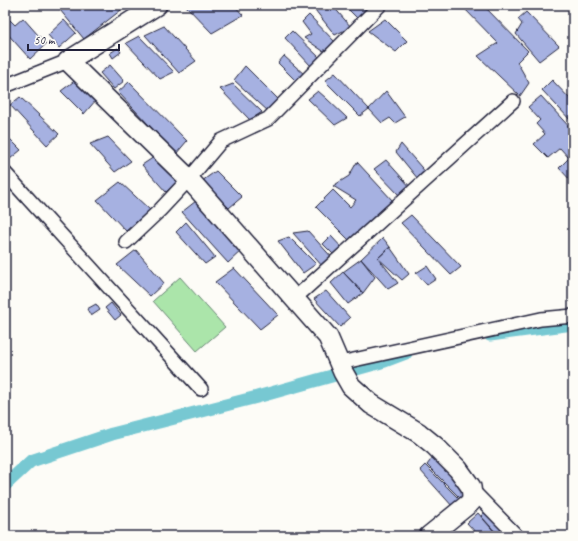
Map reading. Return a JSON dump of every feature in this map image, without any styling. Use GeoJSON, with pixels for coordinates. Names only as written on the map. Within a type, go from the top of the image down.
{"type":"FeatureCollection","features":[{"type":"Feature","properties":{"kind":"main road"},"geometry":{"type":"LineString","coordinates":[[157,5],[68,61],[189,179],[328,337],[345,374],[371,404],[419,433],[435,446],[458,469],[468,482],[472,490],[469,504],[429,536]]}},
{"type":"Feature","properties":{"kind":"street"},"geometry":{"type":"LineString","coordinates":[[126,242],[160,210],[221,141],[268,119],[380,5]]}},
{"type":"Feature","properties":{"kind":"street"},"geometry":{"type":"LineString","coordinates":[[5,86],[68,61]]}},
{"type":"Feature","properties":{"kind":"street"},"geometry":{"type":"LineString","coordinates":[[294,299],[513,101]]}},
{"type":"Feature","properties":{"kind":"street"},"geometry":{"type":"LineString","coordinates":[[5,173],[201,389]]}},
{"type":"Feature","properties":{"kind":"street"},"geometry":{"type":"LineString","coordinates":[[345,374],[541,319],[573,316]]}},
{"type":"Feature","properties":{"kind":"street"},"geometry":{"type":"LineString","coordinates":[[472,490],[516,536]]}},
{"type":"Feature","properties":{"kind":"green space"},"geometry":{"type":"Polygon","coordinates":[[[180,277],[225,327],[197,351],[153,301],[180,277]]]}},
{"type":"Feature","properties":{"kind":"building"},"geometry":{"type":"Polygon","coordinates":[[[67,5],[118,5],[121,10],[84,39],[60,10],[67,5]]]}},
{"type":"Feature","properties":{"kind":"building"},"geometry":{"type":"Polygon","coordinates":[[[185,5],[234,5],[243,15],[212,33],[185,5]]]}},
{"type":"Feature","properties":{"kind":"building"},"geometry":{"type":"Polygon","coordinates":[[[311,5],[332,5],[351,27],[335,35],[311,5]]]}},
{"type":"Feature","properties":{"kind":"building"},"geometry":{"type":"Polygon","coordinates":[[[344,5],[363,5],[368,11],[357,18],[344,5]]]}},
{"type":"Feature","properties":{"kind":"building"},"geometry":{"type":"Polygon","coordinates":[[[461,5],[483,5],[528,51],[517,62],[529,83],[520,96],[478,56],[498,43],[461,5]]]}},
{"type":"Feature","properties":{"kind":"building"},"geometry":{"type":"Polygon","coordinates":[[[526,12],[559,46],[539,61],[516,34],[522,24],[518,19],[526,12]]]}},
{"type":"Feature","properties":{"kind":"building"},"geometry":{"type":"Polygon","coordinates":[[[309,15],[336,43],[323,51],[304,38],[311,34],[302,22],[309,15]]]}},
{"type":"Feature","properties":{"kind":"building"},"geometry":{"type":"Polygon","coordinates":[[[23,18],[46,44],[30,59],[5,31],[5,24],[10,20],[15,25],[23,18]]]}},
{"type":"Feature","properties":{"kind":"building"},"geometry":{"type":"Polygon","coordinates":[[[385,19],[407,41],[396,52],[368,31],[385,19]]]}},
{"type":"Feature","properties":{"kind":"building"},"geometry":{"type":"Polygon","coordinates":[[[64,20],[76,33],[59,48],[48,35],[64,20]]]}},
{"type":"Feature","properties":{"kind":"building"},"geometry":{"type":"Polygon","coordinates":[[[164,26],[196,61],[179,73],[145,35],[164,26]]]}},
{"type":"Feature","properties":{"kind":"building"},"geometry":{"type":"Polygon","coordinates":[[[292,31],[320,58],[311,66],[285,38],[292,31]]]}},
{"type":"Feature","properties":{"kind":"building"},"geometry":{"type":"Polygon","coordinates":[[[139,36],[174,72],[160,79],[126,43],[139,36]]]}},
{"type":"Feature","properties":{"kind":"building"},"geometry":{"type":"Polygon","coordinates":[[[118,48],[121,52],[113,58],[110,53],[118,48]]]}},
{"type":"Feature","properties":{"kind":"building"},"geometry":{"type":"Polygon","coordinates":[[[284,56],[305,75],[297,82],[278,63],[284,56]]]}},
{"type":"Feature","properties":{"kind":"building"},"geometry":{"type":"Polygon","coordinates":[[[110,65],[124,81],[114,89],[100,73],[110,65]]]}},
{"type":"Feature","properties":{"kind":"building"},"geometry":{"type":"Polygon","coordinates":[[[245,66],[279,100],[269,112],[234,80],[245,66]]]}},
{"type":"Feature","properties":{"kind":"building"},"geometry":{"type":"Polygon","coordinates":[[[335,73],[369,109],[360,116],[325,81],[335,73]]]}},
{"type":"Feature","properties":{"kind":"building"},"geometry":{"type":"Polygon","coordinates":[[[77,79],[96,100],[84,114],[61,91],[77,79]]]}},
{"type":"Feature","properties":{"kind":"building"},"geometry":{"type":"Polygon","coordinates":[[[552,80],[573,102],[573,123],[542,90],[552,80]]]}},
{"type":"Feature","properties":{"kind":"building"},"geometry":{"type":"Polygon","coordinates":[[[129,82],[187,141],[176,154],[118,92],[129,82]]]}},
{"type":"Feature","properties":{"kind":"building"},"geometry":{"type":"Polygon","coordinates":[[[233,84],[262,112],[250,120],[220,89],[233,84]]]}},
{"type":"Feature","properties":{"kind":"building"},"geometry":{"type":"Polygon","coordinates":[[[318,91],[347,118],[335,125],[308,99],[318,91]]]}},
{"type":"Feature","properties":{"kind":"building"},"geometry":{"type":"Polygon","coordinates":[[[386,91],[405,117],[395,123],[390,118],[382,123],[369,109],[386,91]]]}},
{"type":"Feature","properties":{"kind":"building"},"geometry":{"type":"Polygon","coordinates":[[[541,96],[573,131],[573,183],[559,168],[569,158],[560,148],[548,158],[534,144],[545,134],[536,124],[540,120],[528,107],[541,96]]]}},
{"type":"Feature","properties":{"kind":"building"},"geometry":{"type":"Polygon","coordinates":[[[20,97],[59,134],[47,145],[10,105],[20,97]]]}},
{"type":"Feature","properties":{"kind":"building"},"geometry":{"type":"Polygon","coordinates":[[[5,134],[21,150],[10,159],[5,153],[5,134]]]}},
{"type":"Feature","properties":{"kind":"building"},"geometry":{"type":"Polygon","coordinates":[[[108,137],[131,161],[115,172],[90,144],[108,137]]]}},
{"type":"Feature","properties":{"kind":"building"},"geometry":{"type":"Polygon","coordinates":[[[401,144],[428,175],[418,179],[396,152],[401,144]]]}},
{"type":"Feature","properties":{"kind":"building"},"geometry":{"type":"Polygon","coordinates":[[[154,157],[177,182],[166,192],[142,165],[154,157]]]}},
{"type":"Feature","properties":{"kind":"building"},"geometry":{"type":"Polygon","coordinates":[[[386,160],[412,189],[401,197],[374,169],[386,160]]]}},
{"type":"Feature","properties":{"kind":"building"},"geometry":{"type":"Polygon","coordinates":[[[357,162],[393,201],[351,242],[316,207],[333,190],[350,207],[356,200],[333,186],[349,176],[357,162]]]}},
{"type":"Feature","properties":{"kind":"building"},"geometry":{"type":"Polygon","coordinates":[[[216,171],[242,197],[229,208],[202,181],[216,171]]]}},
{"type":"Feature","properties":{"kind":"building"},"geometry":{"type":"Polygon","coordinates":[[[120,182],[150,210],[126,231],[97,200],[120,182]]]}},
{"type":"Feature","properties":{"kind":"building"},"geometry":{"type":"Polygon","coordinates":[[[196,201],[243,249],[228,263],[182,212],[196,201]]]}},
{"type":"Feature","properties":{"kind":"building"},"geometry":{"type":"Polygon","coordinates":[[[411,215],[461,267],[451,275],[401,223],[411,215]]]}},
{"type":"Feature","properties":{"kind":"building"},"geometry":{"type":"Polygon","coordinates":[[[186,222],[215,257],[205,264],[176,232],[186,222]]]}},
{"type":"Feature","properties":{"kind":"building"},"geometry":{"type":"Polygon","coordinates":[[[308,231],[335,261],[323,267],[293,233],[308,231]]]}},
{"type":"Feature","properties":{"kind":"building"},"geometry":{"type":"Polygon","coordinates":[[[331,236],[344,250],[336,257],[323,244],[331,236]]]}},
{"type":"Feature","properties":{"kind":"building"},"geometry":{"type":"Polygon","coordinates":[[[289,237],[316,264],[303,273],[278,241],[289,237]]]}},
{"type":"Feature","properties":{"kind":"building"},"geometry":{"type":"Polygon","coordinates":[[[383,238],[390,247],[378,258],[398,283],[388,289],[361,259],[383,238]]]}},
{"type":"Feature","properties":{"kind":"building"},"geometry":{"type":"Polygon","coordinates":[[[390,247],[409,274],[402,280],[378,258],[390,247]]]}},
{"type":"Feature","properties":{"kind":"building"},"geometry":{"type":"Polygon","coordinates":[[[136,250],[164,283],[150,296],[117,265],[136,250]]]}},
{"type":"Feature","properties":{"kind":"building"},"geometry":{"type":"Polygon","coordinates":[[[361,259],[375,277],[363,293],[343,272],[361,259]]]}},
{"type":"Feature","properties":{"kind":"building"},"geometry":{"type":"Polygon","coordinates":[[[427,266],[436,279],[427,285],[416,273],[427,266]]]}},
{"type":"Feature","properties":{"kind":"building"},"geometry":{"type":"Polygon","coordinates":[[[234,268],[278,315],[260,329],[215,282],[234,268]]]}},
{"type":"Feature","properties":{"kind":"building"},"geometry":{"type":"Polygon","coordinates":[[[343,272],[363,293],[348,304],[331,283],[343,272]]]}},
{"type":"Feature","properties":{"kind":"building"},"geometry":{"type":"Polygon","coordinates":[[[326,291],[350,318],[340,327],[314,299],[326,291]]]}},
{"type":"Feature","properties":{"kind":"building"},"geometry":{"type":"Polygon","coordinates":[[[111,303],[121,315],[115,320],[105,308],[111,303]]]}},
{"type":"Feature","properties":{"kind":"building"},"geometry":{"type":"Polygon","coordinates":[[[96,304],[100,310],[91,316],[87,309],[96,304]]]}},
{"type":"Feature","properties":{"kind":"building"},"geometry":{"type":"Polygon","coordinates":[[[433,457],[467,490],[461,499],[427,465],[433,457]]]}},
{"type":"Feature","properties":{"kind":"building"},"geometry":{"type":"Polygon","coordinates":[[[425,465],[459,499],[453,507],[420,470],[425,465]]]}},
{"type":"Feature","properties":{"kind":"building"},"geometry":{"type":"Polygon","coordinates":[[[487,509],[511,536],[499,536],[481,516],[487,509]]]}},
{"type":"Feature","properties":{"kind":"building"},"geometry":{"type":"Polygon","coordinates":[[[478,513],[498,536],[479,536],[467,523],[478,513]]]}},
{"type":"Feature","properties":{"kind":"waterway"},"geometry":{"type":"LineString","coordinates":[[490,335],[573,324]]}},
{"type":"Feature","properties":{"kind":"waterway"},"geometry":{"type":"LineString","coordinates":[[5,485],[31,461],[112,434],[257,397],[385,361],[406,353]]}}]}
